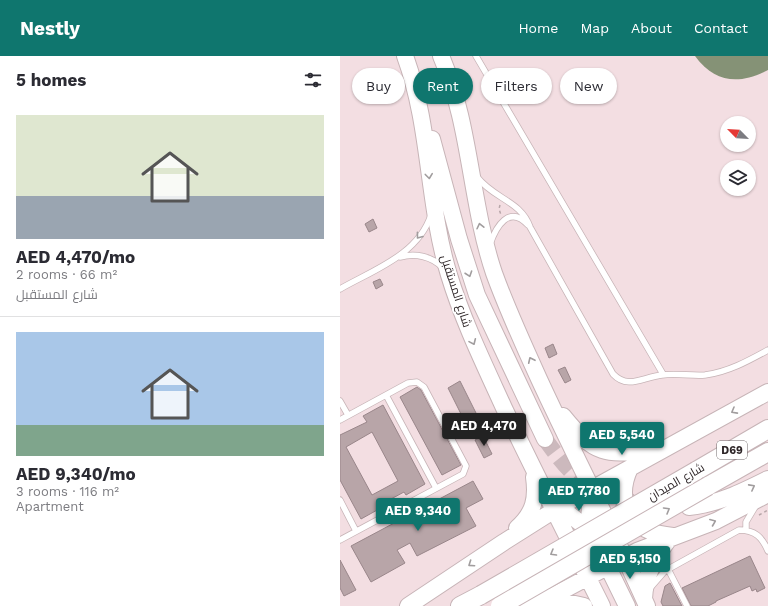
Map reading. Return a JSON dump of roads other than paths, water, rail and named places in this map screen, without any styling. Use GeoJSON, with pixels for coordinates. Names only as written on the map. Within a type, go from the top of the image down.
{"type":"FeatureCollection","features":[{"type":"Feature","properties":{"kind":"main road","name":"شارع المستقبل"},"geometry":{"type":"LineString","coordinates":[[405,56],[422,116],[433,207],[448,272],[474,344],[533,469],[558,509],[578,559],[602,606]]}},
{"type":"Feature","properties":{"kind":"main road"},"geometry":{"type":"LineString","coordinates":[[441,56],[459,111],[480,224],[487,252],[510,316],[645,602]]}},
{"type":"Feature","properties":{"kind":"main road"},"geometry":{"type":"LineString","coordinates":[[422,116],[436,148],[459,239],[477,295],[545,439]]}},
{"type":"Feature","properties":{"kind":"main road"},"geometry":{"type":"LineString","coordinates":[[408,606],[504,542],[591,489],[768,392]]}},
{"type":"Feature","properties":{"kind":"main road"},"geometry":{"type":"LineString","coordinates":[[547,396],[582,439],[604,451],[623,453],[666,448]]}},
{"type":"Feature","properties":{"kind":"main road","name":"شارع الميدان"},"geometry":{"type":"LineString","coordinates":[[460,606],[482,595],[768,429]]}},
{"type":"Feature","properties":{"kind":"main road","name":"شارع الميدان"},"geometry":{"type":"LineString","coordinates":[[500,606],[768,452]]}},
{"type":"Feature","properties":{"kind":"main road"},"geometry":{"type":"LineString","coordinates":[[519,606],[562,580],[573,569],[599,505],[630,468]]}},
{"type":"Feature","properties":{"kind":"main road"},"geometry":{"type":"LineString","coordinates":[[630,468],[624,484],[623,492],[624,500],[630,515],[642,527],[649,531],[671,538]]}},
{"type":"Feature","properties":{"kind":"main road"},"geometry":{"type":"LineString","coordinates":[[504,542],[531,512],[536,494],[533,469]]}},
{"type":"Feature","properties":{"kind":"main road"},"geometry":{"type":"LineString","coordinates":[[689,507],[710,504],[730,498],[768,479]]}},
{"type":"Feature","properties":{"kind":"main road"},"geometry":{"type":"LineString","coordinates":[[587,577],[591,489]]}},
{"type":"Feature","properties":{"kind":"main road"},"geometry":{"type":"LineString","coordinates":[[534,606],[624,557],[716,521],[764,497]]}},
{"type":"Feature","properties":{"kind":"main road"},"geometry":{"type":"LineString","coordinates":[[558,509],[588,534],[624,557]]}},
{"type":"Feature","properties":{"kind":"main road"},"geometry":{"type":"LineString","coordinates":[[588,534],[608,566],[627,606]]}},
{"type":"Feature","properties":{"kind":"main road"},"geometry":{"type":"LineString","coordinates":[[645,602],[647,575],[652,565],[671,538]]}},
{"type":"Feature","properties":{"kind":"main road"},"geometry":{"type":"LineString","coordinates":[[544,606],[566,602],[584,606]]}},
{"type":"Feature","properties":{"kind":"lane"},"geometry":{"type":"LineString","coordinates":[[476,56],[662,374]]}},
{"type":"Feature","properties":{"kind":"lane"},"geometry":{"type":"LineString","coordinates":[[470,167],[486,187],[503,200],[520,209],[524,214],[613,374],[617,378],[627,382],[662,374],[696,375],[719,372],[741,364],[768,350]]}},
{"type":"Feature","properties":{"kind":"lane"},"geometry":{"type":"LineString","coordinates":[[340,289],[395,258],[418,238],[425,229],[433,207]]}},
{"type":"Feature","properties":{"kind":"lane"},"geometry":{"type":"LineString","coordinates":[[487,252],[496,227],[503,221],[514,218],[520,219],[530,227]]}},
{"type":"Feature","properties":{"kind":"lane"},"geometry":{"type":"LineString","coordinates":[[395,258],[404,256],[423,256],[441,265],[448,272]]}},
{"type":"Feature","properties":{"kind":"lane"},"geometry":{"type":"LineString","coordinates":[[340,420],[411,382],[422,385],[466,468],[462,474],[340,540]]}},
{"type":"Feature","properties":{"kind":"lane"},"geometry":{"type":"LineString","coordinates":[[386,395],[436,488]]}},
{"type":"Feature","properties":{"kind":"lane"},"geometry":{"type":"LineString","coordinates":[[340,401],[348,415]]}},
{"type":"Feature","properties":{"kind":"lane"},"geometry":{"type":"LineString","coordinates":[[746,530],[750,514],[764,497]]}},
{"type":"Feature","properties":{"kind":"lane"},"geometry":{"type":"LineString","coordinates":[[340,500],[356,531]]}},
{"type":"Feature","properties":{"kind":"lane"},"geometry":{"type":"LineString","coordinates":[[645,602],[649,589],[667,570],[732,532],[746,530],[766,538],[768,551]]}},
{"type":"Feature","properties":{"kind":"lane"},"geometry":{"type":"LineString","coordinates":[[667,570],[687,606]]}},
{"type":"Feature","properties":{"kind":"tunnel"},"geometry":{"type":"LineString","coordinates":[[545,439],[560,460],[579,479],[601,493],[626,501],[679,506]]}}]}
